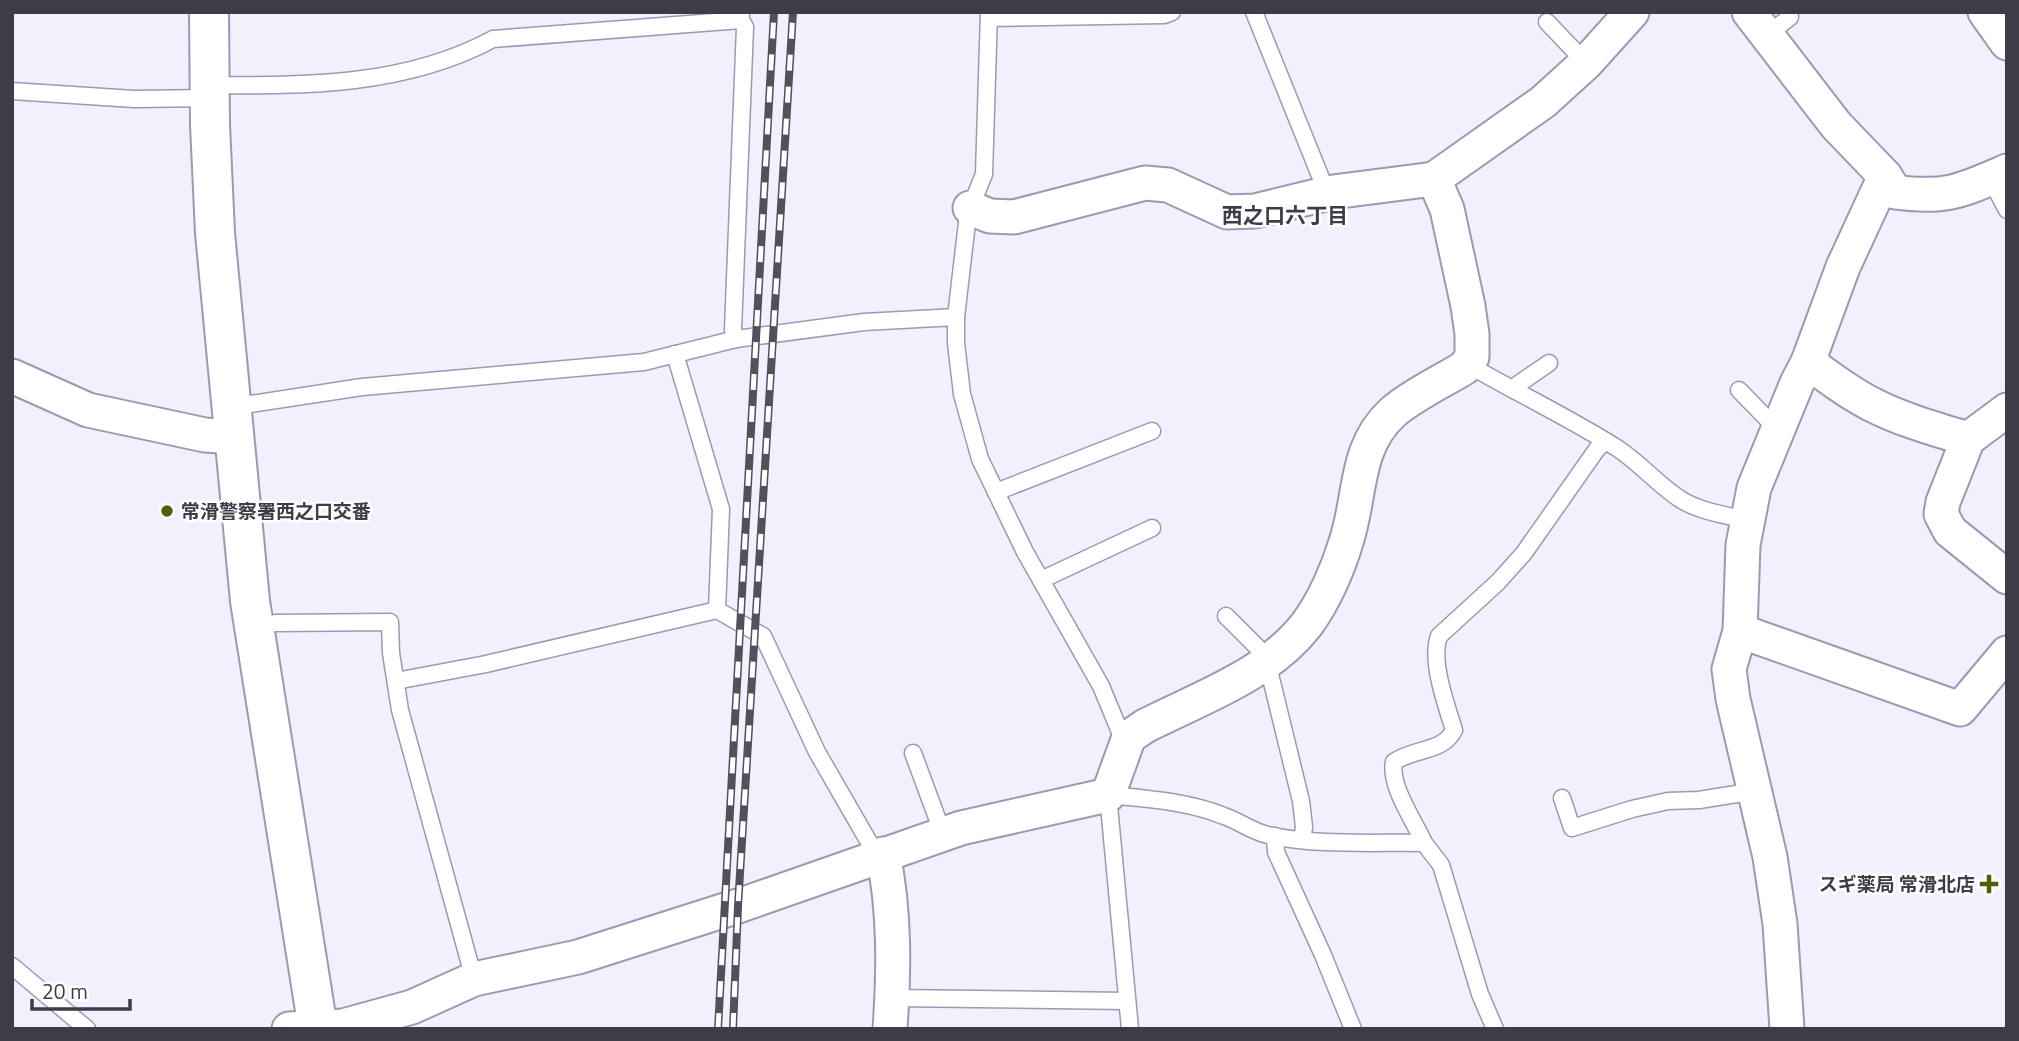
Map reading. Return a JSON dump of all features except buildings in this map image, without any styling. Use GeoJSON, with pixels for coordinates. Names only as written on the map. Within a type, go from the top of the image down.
{"type":"FeatureCollection","features":[{"type":"Feature","properties":{"kind":"street"},"geometry":{"type":"LineString","coordinates":[[209,12],[209,92],[215,233],[232,422],[255,627],[308,1028],[343,1026],[412,1007],[474,979],[578,957],[738,906],[943,834],[1108,795],[1129,737],[1267,662],[1307,624],[1327,588],[1347,541],[1360,466],[1374,436],[1392,413],[1467,364],[1472,356],[1466,293],[1447,209],[1434,179]]}},
{"type":"Feature","properties":{"kind":"street"},"geometry":{"type":"LineString","coordinates":[[970,208],[990,216],[1014,217],[1145,183],[1168,185],[1227,212],[1255,211],[1327,193],[1434,179],[1543,102],[1586,63],[1632,12]]}},
{"type":"Feature","properties":{"kind":"street"},"geometry":{"type":"LineString","coordinates":[[1985,12],[2007,43]]}},
{"type":"Feature","properties":{"kind":"street"},"geometry":{"type":"LineString","coordinates":[[1768,22],[1836,125],[1885,176],[1895,192],[1923,196],[1947,194],[1998,174]]}},
{"type":"Feature","properties":{"kind":"street"},"geometry":{"type":"LineString","coordinates":[[1787,1029],[1780,924],[1770,857],[1733,699],[1730,669],[1740,631],[1739,607],[1746,520],[1754,488],[1808,362],[1843,267],[1885,176]]}},
{"type":"Feature","properties":{"kind":"street"},"geometry":{"type":"LineString","coordinates":[[1808,362],[1842,387],[1872,404],[1904,419],[1968,439]]}},
{"type":"Feature","properties":{"kind":"street"},"geometry":{"type":"LineString","coordinates":[[12,376],[88,410],[205,435],[232,422]]}},
{"type":"Feature","properties":{"kind":"street"},"geometry":{"type":"LineString","coordinates":[[2007,410],[1968,439],[1943,502],[1941,514],[1950,531],[2007,577]]}},
{"type":"Feature","properties":{"kind":"street"},"geometry":{"type":"LineString","coordinates":[[1740,631],[1960,709],[2007,653]]}},
{"type":"Feature","properties":{"kind":"street"},"geometry":{"type":"LineString","coordinates":[[880,855],[891,913],[891,1014]]}},
{"type":"Feature","properties":{"kind":"lane"},"geometry":{"type":"LineString","coordinates":[[1129,737],[1120,732],[1101,686],[1041,580],[981,459],[962,394],[956,317],[968,214],[984,174],[989,15],[1164,15],[1172,12]]}},
{"type":"Feature","properties":{"kind":"lane"},"geometry":{"type":"LineString","coordinates":[[1254,12],[1327,193]]}},
{"type":"Feature","properties":{"kind":"lane"},"geometry":{"type":"LineString","coordinates":[[12,91],[134,99],[370,80],[463,55],[493,39],[741,16],[744,27],[733,330],[736,339]]}},
{"type":"Feature","properties":{"kind":"lane"},"geometry":{"type":"LineString","coordinates":[[1547,22],[1586,63]]}},
{"type":"Feature","properties":{"kind":"lane"},"geometry":{"type":"LineString","coordinates":[[1998,174],[2007,210]]}},
{"type":"Feature","properties":{"kind":"lane"},"geometry":{"type":"LineString","coordinates":[[232,422],[362,387],[644,362],[736,339],[864,322],[956,317]]}},
{"type":"Feature","properties":{"kind":"lane"},"geometry":{"type":"LineString","coordinates":[[675,354],[721,509],[717,610]]}},
{"type":"Feature","properties":{"kind":"lane"},"geometry":{"type":"LineString","coordinates":[[1514,390],[1517,385],[1549,363]]}},
{"type":"Feature","properties":{"kind":"lane"},"geometry":{"type":"LineString","coordinates":[[1467,364],[1540,402],[1605,441],[1638,463],[1681,500],[1746,520]]}},
{"type":"Feature","properties":{"kind":"lane"},"geometry":{"type":"LineString","coordinates":[[1739,390],[1771,423],[1779,426]]}},
{"type":"Feature","properties":{"kind":"lane"},"geometry":{"type":"LineString","coordinates":[[996,492],[1152,431]]}},
{"type":"Feature","properties":{"kind":"lane"},"geometry":{"type":"LineString","coordinates":[[1495,1029],[1480,994],[1441,865],[1424,843],[1400,795],[1393,769],[1394,762],[1449,740],[1454,730],[1443,693],[1435,647],[1439,636],[1498,582],[1524,553],[1605,441]]}},
{"type":"Feature","properties":{"kind":"lane"},"geometry":{"type":"LineString","coordinates":[[1041,580],[1152,528]]}},
{"type":"Feature","properties":{"kind":"lane"},"geometry":{"type":"LineString","coordinates":[[396,681],[485,664],[717,610],[764,636],[817,752],[880,855]]}},
{"type":"Feature","properties":{"kind":"lane"},"geometry":{"type":"LineString","coordinates":[[1226,617],[1259,649],[1267,662],[1301,801],[1304,827],[1302,840]]}},
{"type":"Feature","properties":{"kind":"lane"},"geometry":{"type":"LineString","coordinates":[[255,627],[275,623],[390,622],[391,653],[400,710],[474,979]]}},
{"type":"Feature","properties":{"kind":"lane"},"geometry":{"type":"LineString","coordinates":[[913,752],[943,834]]}},
{"type":"Feature","properties":{"kind":"lane"},"geometry":{"type":"LineString","coordinates":[[1562,798],[1572,828],[1668,801],[1699,800],[1755,790]]}},
{"type":"Feature","properties":{"kind":"lane"},"geometry":{"type":"LineString","coordinates":[[1130,1029],[1108,795],[1167,801],[1197,808],[1223,816],[1265,835],[1302,840],[1424,843]]}},
{"type":"Feature","properties":{"kind":"lane"},"geometry":{"type":"LineString","coordinates":[[1275,836],[1276,852],[1353,1029]]}},
{"type":"Feature","properties":{"kind":"lane"},"geometry":{"type":"LineString","coordinates":[[12,966],[87,1029]]}},
{"type":"Feature","properties":{"kind":"lane"},"geometry":{"type":"LineString","coordinates":[[891,1014],[1127,1001]]}},
{"type":"Feature","properties":{"kind":"railway"},"geometry":{"type":"LineString","coordinates":[[718,1029],[774,12]]}},
{"type":"Feature","properties":{"kind":"railway"},"geometry":{"type":"LineString","coordinates":[[733,1029],[738,906],[793,12]]}},
{"type":"Feature","properties":{"kind":"place","name":"常滑警察署西之口交番"},"geometry":{"type":"Point","coordinates":[167,511]}},
{"type":"Feature","properties":{"kind":"place","name":"スギ薬局 常滑北店"},"geometry":{"type":"Point","coordinates":[1989,884]}},
{"type":"Feature","properties":{"kind":"district","name":"西之口六丁目"},"geometry":{"type":"Point","coordinates":[1285,216]}}]}
